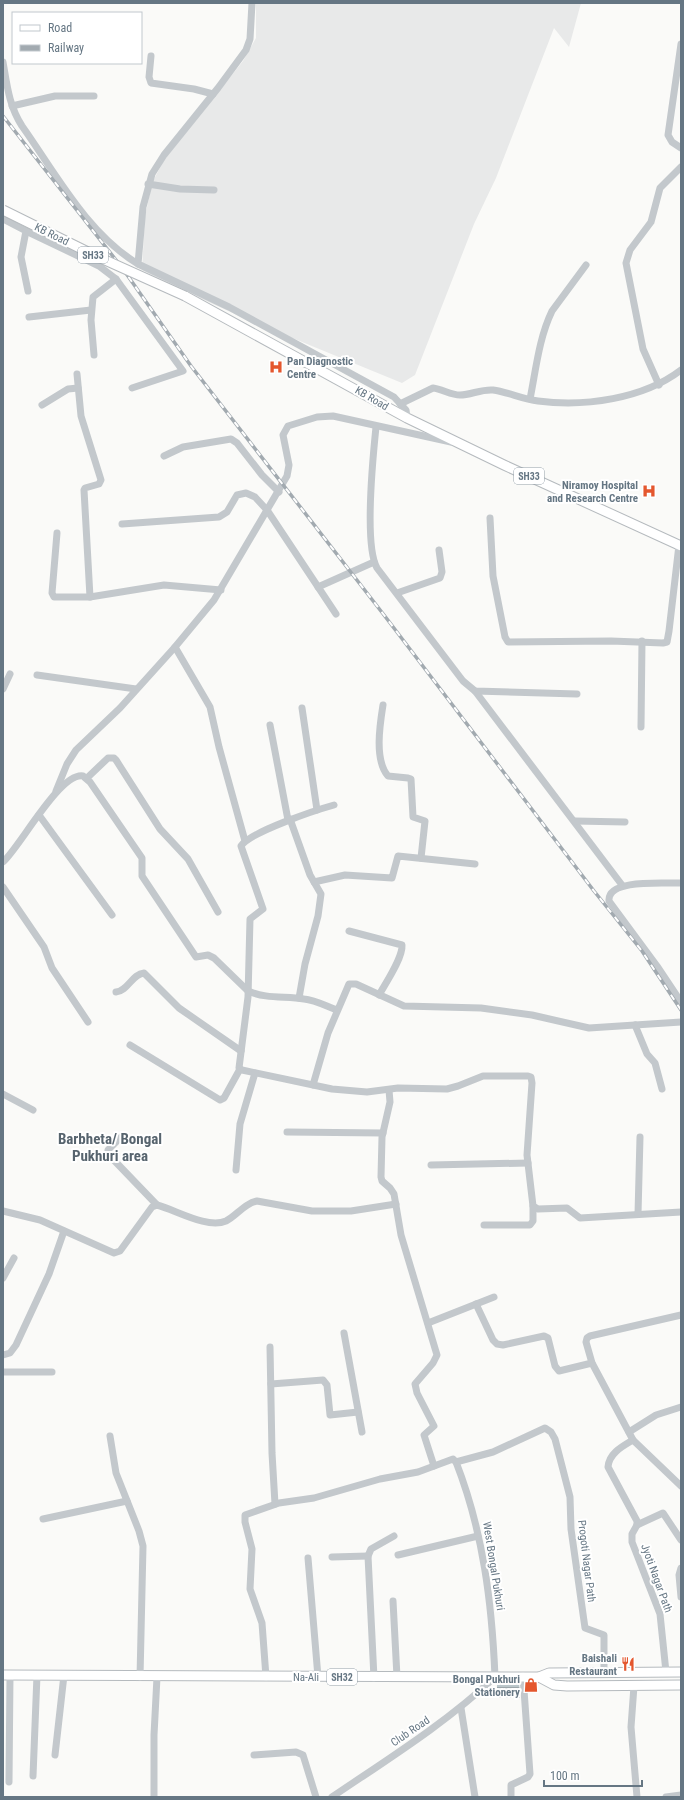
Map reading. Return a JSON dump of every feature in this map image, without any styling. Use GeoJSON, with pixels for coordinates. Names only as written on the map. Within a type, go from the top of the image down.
{"type":"FeatureCollection","features":[{"type":"Feature","properties":{"kind":"main road","name":"KB Road"},"geometry":{"type":"LineString","coordinates":[[3,210],[96,256],[185,296],[407,418],[680,546]]}},
{"type":"Feature","properties":{"kind":"main road","name":"Na-Ali"},"geometry":{"type":"LineString","coordinates":[[6,1675],[374,1678],[539,1677],[549,1674],[681,1672]]}},
{"type":"Feature","properties":{"kind":"main road"},"geometry":{"type":"LineString","coordinates":[[539,1677],[681,1677]]}},
{"type":"Feature","properties":{"kind":"main road"},"geometry":{"type":"LineString","coordinates":[[539,1677],[558,1686],[681,1685]]}},
{"type":"Feature","properties":{"kind":"street"},"geometry":{"type":"LineString","coordinates":[[138,264],[143,207],[148,184],[164,155],[246,50],[250,39],[252,3]]}},
{"type":"Feature","properties":{"kind":"street"},"geometry":{"type":"LineString","coordinates":[[681,44],[668,131],[670,139],[681,148]]}},
{"type":"Feature","properties":{"kind":"street"},"geometry":{"type":"LineString","coordinates":[[151,56],[150,83],[194,89],[213,94]]}},
{"type":"Feature","properties":{"kind":"street"},"geometry":{"type":"LineString","coordinates":[[3,62],[12,106],[22,126],[76,204],[109,242],[138,264],[229,307],[394,397],[406,410],[407,418]]}},
{"type":"Feature","properties":{"kind":"street"},"geometry":{"type":"LineString","coordinates":[[12,106],[55,96],[94,96]]}},
{"type":"Feature","properties":{"kind":"street"},"geometry":{"type":"LineString","coordinates":[[659,384],[643,349],[626,263],[630,250],[651,222],[660,188],[681,167]]}},
{"type":"Feature","properties":{"kind":"street"},"geometry":{"type":"LineString","coordinates":[[148,184],[180,189],[214,190]]}},
{"type":"Feature","properties":{"kind":"street"},"geometry":{"type":"LineString","coordinates":[[3,219],[99,266],[116,279],[183,371],[132,388]]}},
{"type":"Feature","properties":{"kind":"street"},"geometry":{"type":"LineString","coordinates":[[26,231],[21,257],[28,291]]}},
{"type":"Feature","properties":{"kind":"street"},"geometry":{"type":"LineString","coordinates":[[530,399],[542,334],[548,319],[552,311],[586,266]]}},
{"type":"Feature","properties":{"kind":"street"},"geometry":{"type":"LineString","coordinates":[[94,355],[91,310],[95,294],[109,286],[116,279]]}},
{"type":"Feature","properties":{"kind":"street"},"geometry":{"type":"LineString","coordinates":[[29,317],[91,310]]}},
{"type":"Feature","properties":{"kind":"street"},"geometry":{"type":"LineString","coordinates":[[400,404],[433,388],[460,395],[494,390],[544,401],[606,400],[626,396],[659,384],[681,370]]}},
{"type":"Feature","properties":{"kind":"street"},"geometry":{"type":"LineString","coordinates":[[77,374],[81,416],[101,480],[99,484],[85,488],[84,490],[90,596]]}},
{"type":"Feature","properties":{"kind":"street"},"geometry":{"type":"LineString","coordinates":[[42,405],[68,389],[78,388]]}},
{"type":"Feature","properties":{"kind":"street"},"geometry":{"type":"LineString","coordinates":[[3,862],[56,791],[67,764],[76,750],[175,647],[221,590],[278,492],[289,470],[283,434],[288,426],[317,417],[334,416],[376,427],[461,444]]}},
{"type":"Feature","properties":{"kind":"street"},"geometry":{"type":"LineString","coordinates":[[376,427],[372,478],[372,546],[374,562],[463,681],[475,691],[576,821],[622,885]]}},
{"type":"Feature","properties":{"kind":"street"},"geometry":{"type":"LineString","coordinates":[[164,456],[183,447],[232,439],[278,492]]}},
{"type":"Feature","properties":{"kind":"street"},"geometry":{"type":"LineString","coordinates":[[122,524],[219,518],[227,512],[237,495],[242,493],[251,494],[267,510],[336,614]]}},
{"type":"Feature","properties":{"kind":"street"},"geometry":{"type":"LineString","coordinates":[[490,518],[493,576],[505,637],[508,642],[642,641],[663,643],[668,638],[680,546]]}},
{"type":"Feature","properties":{"kind":"street"},"geometry":{"type":"LineString","coordinates":[[57,533],[52,596],[56,598],[90,596],[164,586],[221,590]]}},
{"type":"Feature","properties":{"kind":"street"},"geometry":{"type":"LineString","coordinates":[[396,592],[440,578],[442,572],[439,550]]}},
{"type":"Feature","properties":{"kind":"street"},"geometry":{"type":"LineString","coordinates":[[318,587],[374,562]]}},
{"type":"Feature","properties":{"kind":"street"},"geometry":{"type":"LineString","coordinates":[[641,727],[642,641]]}},
{"type":"Feature","properties":{"kind":"street"},"geometry":{"type":"LineString","coordinates":[[175,647],[210,707],[219,747],[245,841]]}},
{"type":"Feature","properties":{"kind":"street"},"geometry":{"type":"LineString","coordinates":[[3,690],[10,674]]}},
{"type":"Feature","properties":{"kind":"street"},"geometry":{"type":"LineString","coordinates":[[37,675],[136,689]]}},
{"type":"Feature","properties":{"kind":"street"},"geometry":{"type":"LineString","coordinates":[[475,691],[577,694]]}},
{"type":"Feature","properties":{"kind":"street"},"geometry":{"type":"LineString","coordinates":[[382,705],[378,743],[385,772],[388,776],[411,779],[413,817],[425,821],[421,858]]}},
{"type":"Feature","properties":{"kind":"street"},"geometry":{"type":"LineString","coordinates":[[302,708],[317,810]]}},
{"type":"Feature","properties":{"kind":"street"},"geometry":{"type":"LineString","coordinates":[[270,724],[289,820],[314,882],[320,889],[321,899],[303,973],[299,998]]}},
{"type":"Feature","properties":{"kind":"street"},"geometry":{"type":"LineString","coordinates":[[87,778],[108,758],[114,758],[116,760],[160,828],[184,854],[218,912]]}},
{"type":"Feature","properties":{"kind":"street"},"geometry":{"type":"LineString","coordinates":[[56,791],[75,777],[80,776],[87,778],[142,858],[142,876],[196,957],[208,955],[214,958],[248,991],[271,996],[299,998],[337,1010]]}},
{"type":"Feature","properties":{"kind":"street"},"geometry":{"type":"LineString","coordinates":[[130,1044],[220,1100],[224,1098],[240,1069],[240,1051],[248,991],[250,919],[263,909],[241,849],[242,843],[289,820],[334,804]]}},
{"type":"Feature","properties":{"kind":"street"},"geometry":{"type":"LineString","coordinates":[[39,815],[112,915]]}},
{"type":"Feature","properties":{"kind":"street"},"geometry":{"type":"LineString","coordinates":[[576,821],[625,822]]}},
{"type":"Feature","properties":{"kind":"street"},"geometry":{"type":"LineString","coordinates":[[314,882],[345,875],[390,879],[394,876],[398,856],[475,864]]}},
{"type":"Feature","properties":{"kind":"street"},"geometry":{"type":"LineString","coordinates":[[681,883],[622,885],[610,893],[609,901],[658,966],[681,1002]]}},
{"type":"Feature","properties":{"kind":"street"},"geometry":{"type":"LineString","coordinates":[[3,887],[44,947],[52,968],[88,1022]]}},
{"type":"Feature","properties":{"kind":"street"},"geometry":{"type":"LineString","coordinates":[[349,932],[402,945],[402,950],[397,962],[379,995]]}},
{"type":"Feature","properties":{"kind":"street"},"geometry":{"type":"LineString","coordinates":[[116,992],[122,990],[139,974],[144,973],[179,1008],[240,1051]]}},
{"type":"Feature","properties":{"kind":"street"},"geometry":{"type":"LineString","coordinates":[[313,1085],[324,1044],[337,1010],[350,984],[356,984],[404,1006],[481,1008],[532,1015],[589,1028],[681,1022]]}},
{"type":"Feature","properties":{"kind":"street"},"geometry":{"type":"LineString","coordinates":[[635,1025],[647,1054],[655,1063],[662,1089]]}},
{"type":"Feature","properties":{"kind":"street"},"geometry":{"type":"LineString","coordinates":[[240,1069],[313,1085],[350,1091],[377,1092],[398,1088],[447,1089],[483,1076],[531,1077],[532,1083],[528,1163],[533,1206],[533,1221],[530,1225],[484,1225]]}},
{"type":"Feature","properties":{"kind":"street"},"geometry":{"type":"LineString","coordinates":[[236,1170],[240,1124],[255,1073]]}},
{"type":"Feature","properties":{"kind":"street"},"geometry":{"type":"LineString","coordinates":[[389,1090],[390,1102],[383,1133],[381,1178],[382,1182],[393,1190],[401,1235],[437,1355],[436,1359],[414,1384],[434,1426],[424,1435],[434,1466]]}},
{"type":"Feature","properties":{"kind":"street"},"geometry":{"type":"LineString","coordinates":[[3,1094],[33,1110]]}},
{"type":"Feature","properties":{"kind":"street"},"geometry":{"type":"LineString","coordinates":[[287,1132],[383,1133]]}},
{"type":"Feature","properties":{"kind":"street"},"geometry":{"type":"LineString","coordinates":[[121,1137],[108,1150],[108,1154],[157,1205],[200,1220],[214,1223],[226,1221],[252,1202],[257,1201],[316,1211],[351,1211],[396,1204]]}},
{"type":"Feature","properties":{"kind":"street"},"geometry":{"type":"LineString","coordinates":[[638,1214],[640,1137]]}},
{"type":"Feature","properties":{"kind":"street"},"geometry":{"type":"LineString","coordinates":[[431,1165],[528,1163]]}},
{"type":"Feature","properties":{"kind":"street"},"geometry":{"type":"LineString","coordinates":[[3,1211],[40,1220],[110,1252],[116,1252],[120,1251],[152,1207],[157,1205]]}},
{"type":"Feature","properties":{"kind":"street"},"geometry":{"type":"LineString","coordinates":[[533,1206],[538,1209],[567,1208],[580,1218],[681,1212]]}},
{"type":"Feature","properties":{"kind":"street"},"geometry":{"type":"LineString","coordinates":[[3,1355],[10,1353],[16,1346],[49,1274],[64,1231]]}},
{"type":"Feature","properties":{"kind":"street"},"geometry":{"type":"LineString","coordinates":[[3,1278],[14,1258]]}},
{"type":"Feature","properties":{"kind":"street"},"geometry":{"type":"LineString","coordinates":[[428,1323],[494,1296]]}},
{"type":"Feature","properties":{"kind":"street"},"geometry":{"type":"LineString","coordinates":[[476,1304],[493,1340],[497,1344],[503,1345],[544,1336],[548,1338],[555,1366],[559,1371],[592,1362]]}},
{"type":"Feature","properties":{"kind":"street"},"geometry":{"type":"LineString","coordinates":[[681,1315],[587,1338],[586,1342],[592,1362],[633,1440],[681,1486]]}},
{"type":"Feature","properties":{"kind":"street"},"geometry":{"type":"LineString","coordinates":[[344,1333],[362,1432]]}},
{"type":"Feature","properties":{"kind":"street"},"geometry":{"type":"LineString","coordinates":[[270,1348],[272,1453],[275,1504]]}},
{"type":"Feature","properties":{"kind":"street"},"geometry":{"type":"LineString","coordinates":[[3,1372],[52,1372]]}},
{"type":"Feature","properties":{"kind":"street"},"geometry":{"type":"LineString","coordinates":[[271,1384],[323,1380],[327,1385],[330,1415],[358,1412]]}},
{"type":"Feature","properties":{"kind":"street"},"geometry":{"type":"LineString","coordinates":[[629,1432],[656,1416],[681,1407]]}},
{"type":"Feature","properties":{"kind":"street","name":"Progoti Nagar Path"},"geometry":{"type":"LineString","coordinates":[[456,1462],[493,1452],[542,1428],[549,1429],[555,1439],[569,1490],[571,1529],[585,1628],[604,1635],[604,1673]]}},
{"type":"Feature","properties":{"kind":"street"},"geometry":{"type":"LineString","coordinates":[[110,1436],[116,1473],[139,1531],[143,1546],[140,1676]]}},
{"type":"Feature","properties":{"kind":"street"},"geometry":{"type":"LineString","coordinates":[[633,1440],[616,1452],[609,1461],[608,1467],[638,1525],[663,1513],[681,1540]]}},
{"type":"Feature","properties":{"kind":"street"},"geometry":{"type":"LineString","coordinates":[[266,1677],[264,1631],[261,1618],[250,1589],[252,1549],[244,1518],[248,1513],[275,1504],[314,1498],[380,1479],[418,1472],[448,1460],[453,1459],[456,1462]]}},
{"type":"Feature","properties":{"kind":"street","name":"West Bongal Pukhuri"},"geometry":{"type":"LineString","coordinates":[[456,1462],[470,1498],[482,1550],[491,1620],[495,1677]]}},
{"type":"Feature","properties":{"kind":"street"},"geometry":{"type":"LineString","coordinates":[[43,1519],[127,1501]]}},
{"type":"Feature","properties":{"kind":"street","name":"Jyoti Nagar Path"},"geometry":{"type":"LineString","coordinates":[[638,1525],[632,1534],[632,1542],[660,1614],[666,1672]]}},
{"type":"Feature","properties":{"kind":"street"},"geometry":{"type":"LineString","coordinates":[[374,1678],[368,1556],[371,1549],[394,1536]]}},
{"type":"Feature","properties":{"kind":"street"},"geometry":{"type":"LineString","coordinates":[[398,1555],[478,1536]]}},
{"type":"Feature","properties":{"kind":"street"},"geometry":{"type":"LineString","coordinates":[[332,1557],[368,1556]]}},
{"type":"Feature","properties":{"kind":"street"},"geometry":{"type":"LineString","coordinates":[[308,1558],[318,1677]]}},
{"type":"Feature","properties":{"kind":"street"},"geometry":{"type":"LineString","coordinates":[[681,1568],[678,1575],[681,1597]]}},
{"type":"Feature","properties":{"kind":"street"},"geometry":{"type":"LineString","coordinates":[[393,1601],[397,1677]]}},
{"type":"Feature","properties":{"kind":"street"},"geometry":{"type":"LineString","coordinates":[[6,1675],[10,1782]]}},
{"type":"Feature","properties":{"kind":"street"},"geometry":{"type":"LineString","coordinates":[[34,1776],[37,1675]]}},
{"type":"Feature","properties":{"kind":"street"},"geometry":{"type":"LineString","coordinates":[[55,1755],[64,1676]]}},
{"type":"Feature","properties":{"kind":"street"},"geometry":{"type":"LineString","coordinates":[[511,1797],[511,1785],[528,1777],[530,1774],[523,1676]]}},
{"type":"Feature","properties":{"kind":"street"},"geometry":{"type":"LineString","coordinates":[[154,1797],[154,1735],[157,1677]]}},
{"type":"Feature","properties":{"kind":"street","name":"Club Road"},"geometry":{"type":"LineString","coordinates":[[332,1797],[462,1708],[495,1677]]}},
{"type":"Feature","properties":{"kind":"street"},"geometry":{"type":"LineString","coordinates":[[634,1686],[630,1727],[637,1797]]}},
{"type":"Feature","properties":{"kind":"street"},"geometry":{"type":"LineString","coordinates":[[462,1708],[475,1797]]}},
{"type":"Feature","properties":{"kind":"street"},"geometry":{"type":"LineString","coordinates":[[254,1755],[296,1752],[303,1754],[316,1797]]}},
{"type":"Feature","properties":{"kind":"street"},"geometry":{"type":"LineString","coordinates":[[666,1797],[681,1795]]}},
{"type":"Feature","properties":{"kind":"shaded area"},"geometry":{"type":"Polygon","coordinates":[[[256,3],[581,3],[569,47],[554,28],[496,178],[474,224],[415,375],[402,383],[246,319],[162,281],[142,270],[145,217],[152,183],[164,160],[243,61],[256,38],[256,3]]]}},
{"type":"Feature","properties":{"kind":"shaded area"},"geometry":{"type":"Polygon","coordinates":[[[519,1680],[520,1698],[497,1698],[497,1681],[519,1680]]]}},
{"type":"Feature","properties":{"kind":"railway"},"geometry":{"type":"LineString","coordinates":[[3,116],[123,269],[191,366],[384,615],[594,891],[642,951],[681,1010]]}},
{"type":"Feature","properties":{"kind":"place","name":"Pan Diagnostic Centre"},"geometry":{"type":"Point","coordinates":[276,367]}},
{"type":"Feature","properties":{"kind":"place","name":"Niramoy Hospital and Research Centre"},"geometry":{"type":"Point","coordinates":[649,491]}},
{"type":"Feature","properties":{"kind":"place","name":"Baishali Restaurant"},"geometry":{"type":"Point","coordinates":[628,1664]}},
{"type":"Feature","properties":{"kind":"place","name":"Bongal Pukhuri Stationery"},"geometry":{"type":"Point","coordinates":[531,1685]}},
{"type":"Feature","properties":{"kind":"district","name":"Barbheta/ Bongal Pukhuri area"},"geometry":{"type":"Point","coordinates":[110,1148]}}]}
